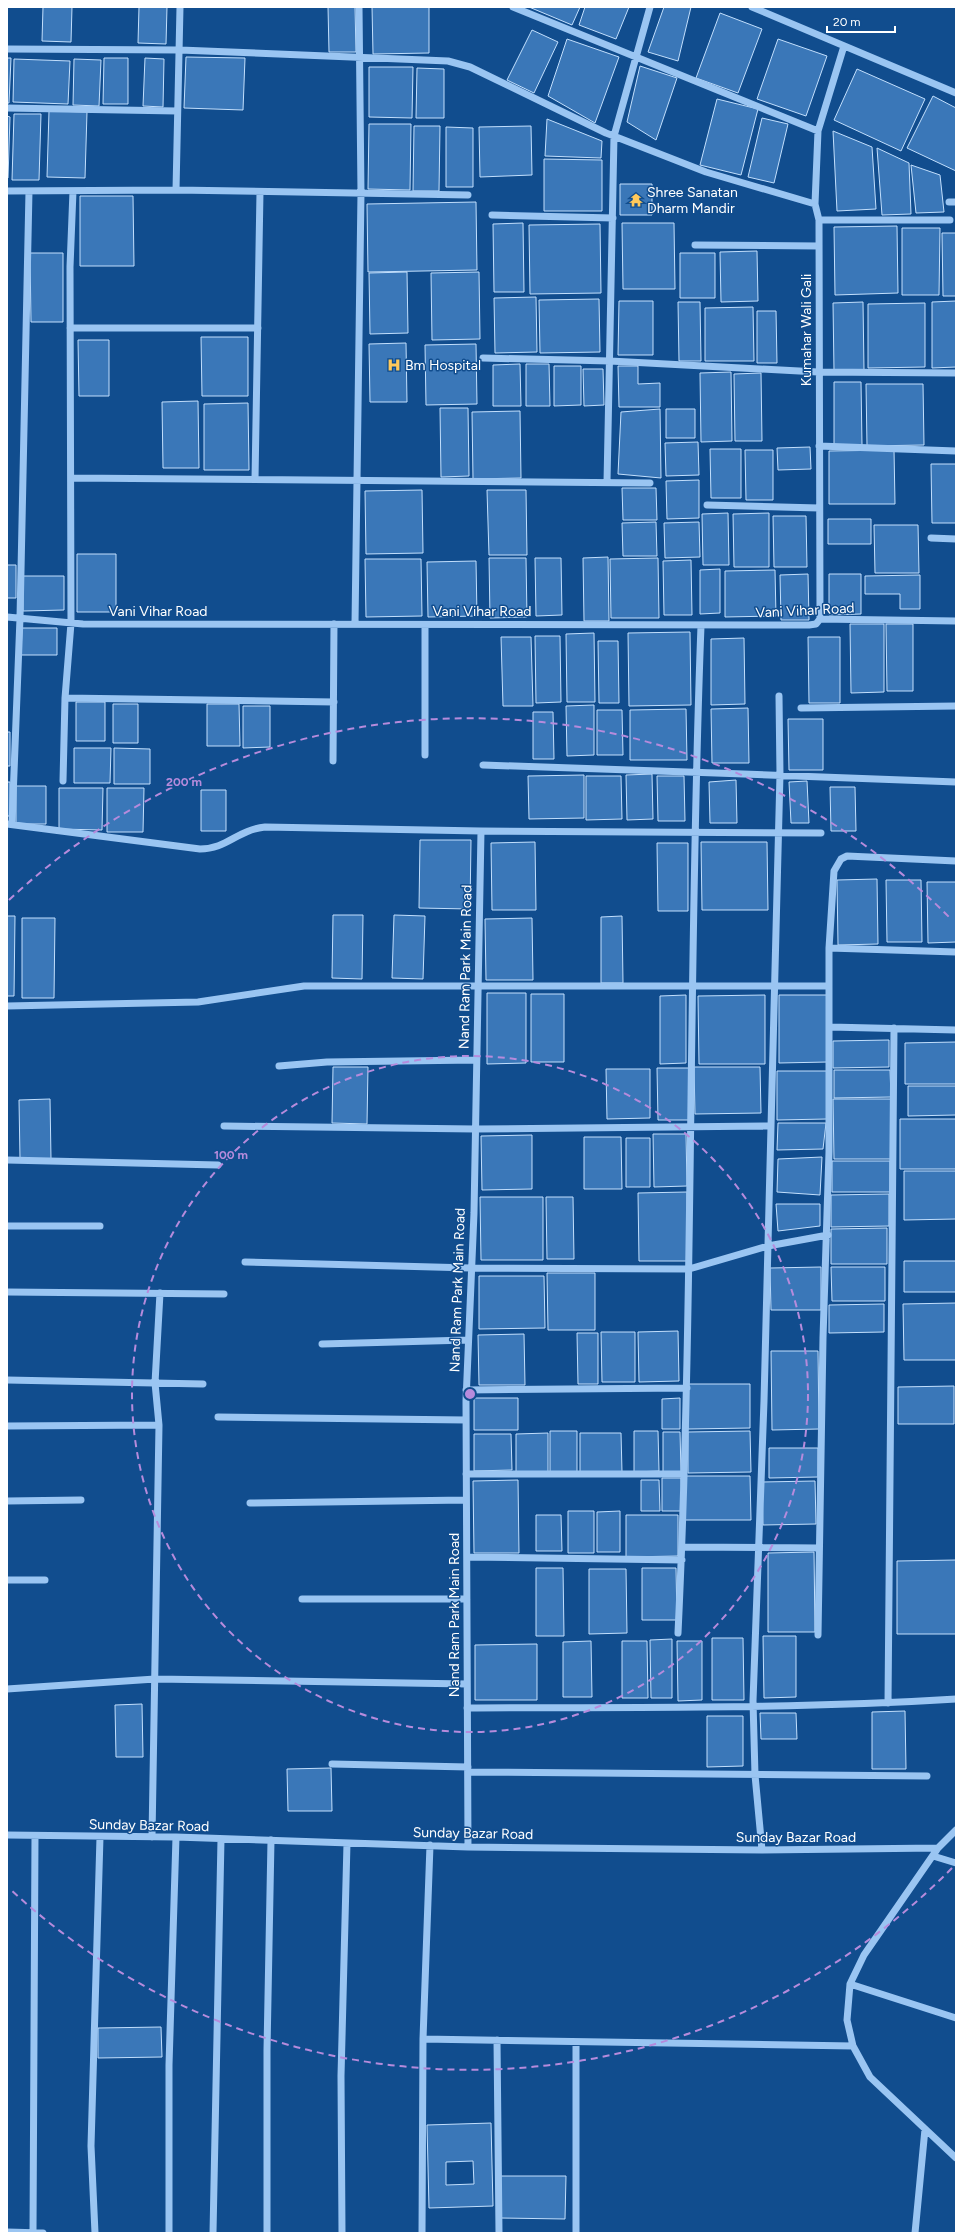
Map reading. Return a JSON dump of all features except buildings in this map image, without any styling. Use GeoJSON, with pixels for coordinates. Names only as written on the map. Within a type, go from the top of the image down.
{"type":"FeatureCollection","features":[{"type":"Feature","properties":{"kind":"street"},"geometry":{"type":"LineString","coordinates":[[176,190],[180,7]]}},
{"type":"Feature","properties":{"kind":"street"},"geometry":{"type":"LineString","coordinates":[[355,624],[361,193],[359,7]]}},
{"type":"Feature","properties":{"kind":"street"},"geometry":{"type":"LineString","coordinates":[[513,7],[818,131]]}},
{"type":"Feature","properties":{"kind":"street"},"geometry":{"type":"LineString","coordinates":[[607,482],[614,136],[635,56],[650,7]]}},
{"type":"Feature","properties":{"kind":"street"},"geometry":{"type":"LineString","coordinates":[[752,7],[768,10],[844,46],[956,93]]}},
{"type":"Feature","properties":{"kind":"street","name":"Kumahar Wali Gali"},"geometry":{"type":"LineString","coordinates":[[820,619],[818,372],[819,220],[815,204],[818,131],[844,46]]}},
{"type":"Feature","properties":{"kind":"street"},"geometry":{"type":"LineString","coordinates":[[7,50],[180,50],[448,62],[470,67],[614,136],[706,172],[815,204]]}},
{"type":"Feature","properties":{"kind":"street"},"geometry":{"type":"LineString","coordinates":[[7,108],[177,111]]}},
{"type":"Feature","properties":{"kind":"street"},"geometry":{"type":"LineString","coordinates":[[7,191],[176,190],[468,195]]}},
{"type":"Feature","properties":{"kind":"street"},"geometry":{"type":"LineString","coordinates":[[29,191],[20,618],[10,824],[200,849],[212,849],[251,828],[266,827],[481,831],[821,833]]}},
{"type":"Feature","properties":{"kind":"street"},"geometry":{"type":"LineString","coordinates":[[63,781],[65,698],[71,623],[70,328],[73,191]]}},
{"type":"Feature","properties":{"kind":"street"},"geometry":{"type":"LineString","coordinates":[[255,479],[260,192]]}},
{"type":"Feature","properties":{"kind":"street"},"geometry":{"type":"LineString","coordinates":[[492,215],[613,218]]}},
{"type":"Feature","properties":{"kind":"street"},"geometry":{"type":"LineString","coordinates":[[819,220],[950,220]]}},
{"type":"Feature","properties":{"kind":"street"},"geometry":{"type":"LineString","coordinates":[[695,245],[819,246]]}},
{"type":"Feature","properties":{"kind":"street"},"geometry":{"type":"LineString","coordinates":[[70,328],[258,328]]}},
{"type":"Feature","properties":{"kind":"street"},"geometry":{"type":"LineString","coordinates":[[483,358],[610,360],[818,372],[956,373]]}},
{"type":"Feature","properties":{"kind":"street"},"geometry":{"type":"LineString","coordinates":[[819,446],[956,451]]}},
{"type":"Feature","properties":{"kind":"street"},"geometry":{"type":"LineString","coordinates":[[71,478],[650,483]]}},
{"type":"Feature","properties":{"kind":"street"},"geometry":{"type":"LineString","coordinates":[[707,505],[819,508]]}},
{"type":"Feature","properties":{"kind":"street"},"geometry":{"type":"LineString","coordinates":[[931,538],[956,539]]}},
{"type":"Feature","properties":{"kind":"street","name":"Vani Vihar Road"},"geometry":{"type":"LineString","coordinates":[[7,617],[71,623],[425,625],[701,626],[809,625],[816,624],[820,619],[956,621]]}},
{"type":"Feature","properties":{"kind":"street"},"geometry":{"type":"LineString","coordinates":[[333,761],[334,624]]}},
{"type":"Feature","properties":{"kind":"street"},"geometry":{"type":"LineString","coordinates":[[424,755],[425,625]]}},
{"type":"Feature","properties":{"kind":"street"},"geometry":{"type":"LineString","coordinates":[[678,1633],[682,1560],[687,1388],[694,833],[701,626]]}},
{"type":"Feature","properties":{"kind":"street"},"geometry":{"type":"LineString","coordinates":[[762,1850],[755,1775],[754,1707],[768,1246],[777,833],[780,774],[779,696]]}},
{"type":"Feature","properties":{"kind":"street"},"geometry":{"type":"LineString","coordinates":[[65,698],[334,702]]}},
{"type":"Feature","properties":{"kind":"street"},"geometry":{"type":"LineString","coordinates":[[800,708],[956,706]]}},
{"type":"Feature","properties":{"kind":"street"},"geometry":{"type":"LineString","coordinates":[[483,765],[696,774],[780,774],[956,782]]}},
{"type":"Feature","properties":{"kind":"street","name":"Nand Ram Park Main Road"},"geometry":{"type":"LineString","coordinates":[[468,1847],[466,1390],[472,1268],[481,831]]}},
{"type":"Feature","properties":{"kind":"street"},"geometry":{"type":"LineString","coordinates":[[818,1635],[823,1338],[828,1235],[830,1027],[829,948],[834,870],[840,858],[848,856],[956,861]]}},
{"type":"Feature","properties":{"kind":"street"},"geometry":{"type":"LineString","coordinates":[[829,948],[956,952]]}},
{"type":"Feature","properties":{"kind":"street"},"geometry":{"type":"LineString","coordinates":[[7,1006],[198,1002],[304,986],[829,986]]}},
{"type":"Feature","properties":{"kind":"street"},"geometry":{"type":"LineString","coordinates":[[830,1027],[956,1030]]}},
{"type":"Feature","properties":{"kind":"street"},"geometry":{"type":"LineString","coordinates":[[888,1703],[894,1028]]}},
{"type":"Feature","properties":{"kind":"street"},"geometry":{"type":"LineString","coordinates":[[279,1066],[327,1062],[476,1060]]}},
{"type":"Feature","properties":{"kind":"street"},"geometry":{"type":"LineString","coordinates":[[224,1126],[475,1129],[771,1126]]}},
{"type":"Feature","properties":{"kind":"street"},"geometry":{"type":"LineString","coordinates":[[7,1160],[218,1165]]}},
{"type":"Feature","properties":{"kind":"street"},"geometry":{"type":"LineString","coordinates":[[7,1226],[100,1226]]}},
{"type":"Feature","properties":{"kind":"street"},"geometry":{"type":"LineString","coordinates":[[245,1262],[472,1268],[689,1269],[768,1246],[828,1235]]}},
{"type":"Feature","properties":{"kind":"street"},"geometry":{"type":"LineString","coordinates":[[7,1292],[224,1294]]}},
{"type":"Feature","properties":{"kind":"street"},"geometry":{"type":"LineString","coordinates":[[152,1837],[159,1425],[155,1383],[160,1293]]}},
{"type":"Feature","properties":{"kind":"street"},"geometry":{"type":"LineString","coordinates":[[322,1344],[468,1340]]}},
{"type":"Feature","properties":{"kind":"street"},"geometry":{"type":"LineString","coordinates":[[7,1380],[203,1384]]}},
{"type":"Feature","properties":{"kind":"street"},"geometry":{"type":"LineString","coordinates":[[466,1390],[687,1388]]}},
{"type":"Feature","properties":{"kind":"street"},"geometry":{"type":"LineString","coordinates":[[218,1417],[466,1420]]}},
{"type":"Feature","properties":{"kind":"street"},"geometry":{"type":"LineString","coordinates":[[7,1426],[159,1425]]}},
{"type":"Feature","properties":{"kind":"street"},"geometry":{"type":"LineString","coordinates":[[466,1474],[684,1474]]}},
{"type":"Feature","properties":{"kind":"street"},"geometry":{"type":"LineString","coordinates":[[7,1501],[81,1500]]}},
{"type":"Feature","properties":{"kind":"street"},"geometry":{"type":"LineString","coordinates":[[250,1503],[466,1500]]}},
{"type":"Feature","properties":{"kind":"street"},"geometry":{"type":"LineString","coordinates":[[682,1547],[759,1546],[819,1548]]}},
{"type":"Feature","properties":{"kind":"street"},"geometry":{"type":"LineString","coordinates":[[466,1557],[682,1560]]}},
{"type":"Feature","properties":{"kind":"street"},"geometry":{"type":"LineString","coordinates":[[7,1580],[45,1580]]}},
{"type":"Feature","properties":{"kind":"street"},"geometry":{"type":"LineString","coordinates":[[302,1599],[466,1599]]}},
{"type":"Feature","properties":{"kind":"street"},"geometry":{"type":"LineString","coordinates":[[7,1689],[155,1679],[467,1684]]}},
{"type":"Feature","properties":{"kind":"street"},"geometry":{"type":"LineString","coordinates":[[467,1708],[754,1707],[888,1703],[956,1699]]}},
{"type":"Feature","properties":{"kind":"street"},"geometry":{"type":"LineString","coordinates":[[332,1764],[468,1769],[755,1775],[928,1776]]}},
{"type":"Feature","properties":{"kind":"street"},"geometry":{"type":"LineString","coordinates":[[956,1830],[938,1848],[864,1955],[850,1984],[847,2020],[853,2046],[870,2077],[956,2158]]}},
{"type":"Feature","properties":{"kind":"street","name":"Sunday Bazar Road"},"geometry":{"type":"LineString","coordinates":[[7,1835],[176,1837],[468,1847],[762,1850],[938,1848]]}},
{"type":"Feature","properties":{"kind":"street"},"geometry":{"type":"LineString","coordinates":[[33,2232],[35,1836]]}},
{"type":"Feature","properties":{"kind":"street"},"geometry":{"type":"LineString","coordinates":[[95,2233],[91,2146],[100,1837]]}},
{"type":"Feature","properties":{"kind":"street"},"geometry":{"type":"LineString","coordinates":[[169,2233],[169,2065],[176,1837]]}},
{"type":"Feature","properties":{"kind":"street"},"geometry":{"type":"LineString","coordinates":[[213,2233],[221,1839]]}},
{"type":"Feature","properties":{"kind":"street"},"geometry":{"type":"LineString","coordinates":[[267,2233],[267,2050],[271,1840]]}},
{"type":"Feature","properties":{"kind":"street"},"geometry":{"type":"LineString","coordinates":[[342,2233],[341,2076],[348,1843]]}},
{"type":"Feature","properties":{"kind":"street"},"geometry":{"type":"LineString","coordinates":[[422,2233],[422,2039],[430,1845]]}},
{"type":"Feature","properties":{"kind":"street"},"geometry":{"type":"LineString","coordinates":[[933,1856],[956,1863]]}},
{"type":"Feature","properties":{"kind":"street"},"geometry":{"type":"LineString","coordinates":[[850,1984],[956,2018]]}},
{"type":"Feature","properties":{"kind":"street"},"geometry":{"type":"LineString","coordinates":[[422,2039],[853,2046]]}},
{"type":"Feature","properties":{"kind":"street"},"geometry":{"type":"LineString","coordinates":[[497,2040],[499,2233]]}},
{"type":"Feature","properties":{"kind":"street"},"geometry":{"type":"LineString","coordinates":[[576,2042],[576,2233]]}},
{"type":"Feature","properties":{"kind":"street"},"geometry":{"type":"LineString","coordinates":[[914,2233],[925,2128]]}},
{"type":"Feature","properties":{"kind":"street"},"geometry":{"type":"LineString","coordinates":[[7,2232],[43,2233]]}},
{"type":"Feature","properties":{"kind":"place","name":"Shree Sanatan Dharm Mandir"},"geometry":{"type":"Point","coordinates":[636,200]}},
{"type":"Feature","properties":{"kind":"place","name":"Bm Hospital"},"geometry":{"type":"Point","coordinates":[394,365]}}]}
